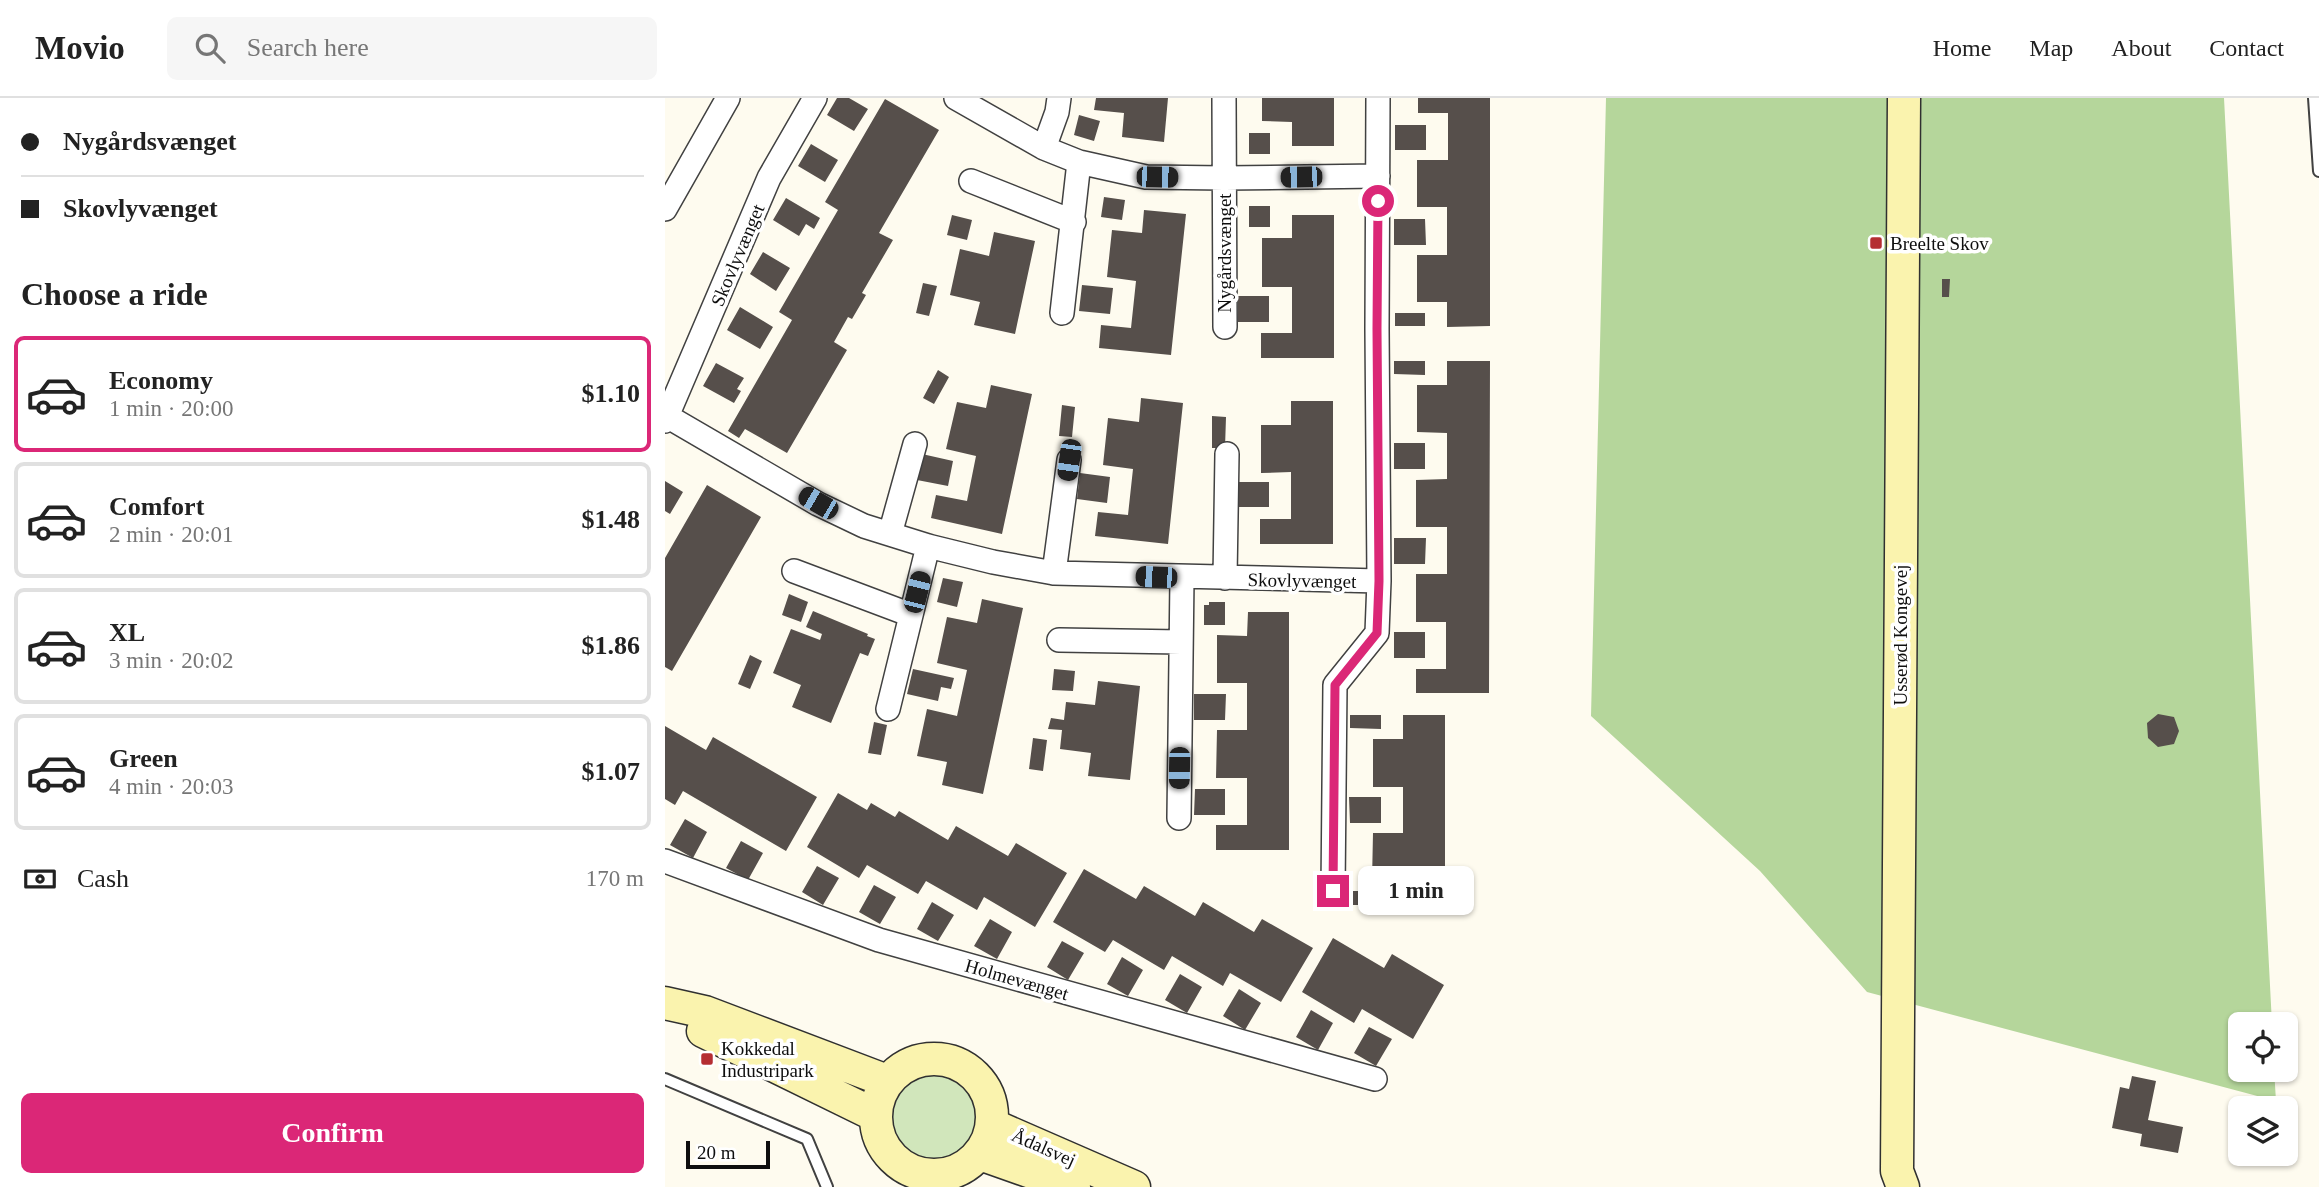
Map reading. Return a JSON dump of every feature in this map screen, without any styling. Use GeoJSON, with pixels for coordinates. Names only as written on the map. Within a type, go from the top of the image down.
{"type":"FeatureCollection","features":[{"type":"Feature","properties":{"kind":"street"},"geometry":{"type":"LineString","coordinates":[[665,209],[728,98]]}},
{"type":"Feature","properties":{"kind":"street","name":"Skovlyvænget"},"geometry":{"type":"LineString","coordinates":[[815,98],[769,178],[666,418],[864,526],[993,562],[1054,573],[1379,581]]}},
{"type":"Feature","properties":{"kind":"street","name":"Nygårdsvænget"},"geometry":{"type":"LineString","coordinates":[[956,98],[1044,148],[1079,162],[1146,177],[1378,176]]}},
{"type":"Feature","properties":{"kind":"street"},"geometry":{"type":"LineString","coordinates":[[1044,148],[1057,112],[1059,98]]}},
{"type":"Feature","properties":{"kind":"street","name":"Nygårdsvænget"},"geometry":{"type":"LineString","coordinates":[[1224,98],[1225,327]]}},
{"type":"Feature","properties":{"kind":"street"},"geometry":{"type":"LineString","coordinates":[[1378,98],[1378,176]]}},
{"type":"Feature","properties":{"kind":"street","name":"Usserød Kongevej"},"geometry":{"type":"LineString","coordinates":[[1896,1182],[1904,98]]}},
{"type":"Feature","properties":{"kind":"street"},"geometry":{"type":"LineString","coordinates":[[1062,313],[1079,162]]}},
{"type":"Feature","properties":{"kind":"street","name":"Skovlyvænget"},"geometry":{"type":"LineString","coordinates":[[1333,891],[1335,685],[1377,633],[1378,176]]}},
{"type":"Feature","properties":{"kind":"street"},"geometry":{"type":"LineString","coordinates":[[971,181],[1073,222]]}},
{"type":"Feature","properties":{"kind":"street"},"geometry":{"type":"LineString","coordinates":[[890,534],[915,444]]}},
{"type":"Feature","properties":{"kind":"street","name":"Skovlyvænget"},"geometry":{"type":"LineString","coordinates":[[1225,578],[1227,454]]}},
{"type":"Feature","properties":{"kind":"street"},"geometry":{"type":"LineString","coordinates":[[1054,573],[1069,460]]}},
{"type":"Feature","properties":{"kind":"street"},"geometry":{"type":"LineString","coordinates":[[888,709],[928,546]]}},
{"type":"Feature","properties":{"kind":"street"},"geometry":{"type":"LineString","coordinates":[[794,571],[911,615]]}},
{"type":"Feature","properties":{"kind":"street"},"geometry":{"type":"LineString","coordinates":[[1179,818],[1182,578]]}},
{"type":"Feature","properties":{"kind":"street"},"geometry":{"type":"LineString","coordinates":[[1059,640],[1181,642]]}},
{"type":"Feature","properties":{"kind":"street","name":"Holmevænget"},"geometry":{"type":"LineString","coordinates":[[665,861],[879,940],[1375,1079]]}},
{"type":"Feature","properties":{"kind":"street"},"geometry":{"type":"LineString","coordinates":[[665,1003],[705,1012],[887,1081]]}},
{"type":"Feature","properties":{"kind":"street"},"geometry":{"type":"LineString","coordinates":[[665,1013],[875,1115]]}},
{"type":"Feature","properties":{"kind":"street"},"geometry":{"type":"LineString","coordinates":[[932,1058],[956,1063],[977,1077],[987,1092],[992,1108],[992,1125],[980,1154],[962,1168],[941,1176],[926,1175],[907,1179],[884,1149],[877,1132],[875,1115],[881,1091],[887,1081],[900,1069],[915,1061],[932,1058]]}},
{"type":"Feature","properties":{"kind":"street","name":"Ådalsvej"},"geometry":{"type":"LineString","coordinates":[[992,1125],[1134,1187]]}},
{"type":"Feature","properties":{"kind":"street","name":"Ådalsvej"},"geometry":{"type":"LineString","coordinates":[[980,1154],[1074,1187]]}},
{"type":"Feature","properties":{"kind":"lane"},"geometry":{"type":"LineString","coordinates":[[2313,98],[2319,170]]}},
{"type":"Feature","properties":{"kind":"lane"},"geometry":{"type":"LineString","coordinates":[[665,1079],[807,1139],[827,1187]]}},
{"type":"Feature","properties":{"kind":"green space"},"geometry":{"type":"Polygon","coordinates":[[[1606,98],[2224,98],[2271,1012],[2228,1012],[2228,1082],[2275,1082],[2276,1096],[2257,1096],[1867,992],[1760,871],[1591,716],[1606,98]]]}},
{"type":"Feature","properties":{"kind":"green space"},"geometry":{"type":"Polygon","coordinates":[[[935,1075],[958,1082],[970,1094],[977,1117],[970,1140],[958,1152],[935,1159],[912,1152],[900,1140],[893,1117],[900,1094],[912,1082],[935,1075]]]}},
{"type":"Feature","properties":{"kind":"building"},"geometry":{"type":"Polygon","coordinates":[[[837,98],[849,98],[868,109],[854,131],[827,115],[837,98]]]}},
{"type":"Feature","properties":{"kind":"building"},"geometry":{"type":"Polygon","coordinates":[[[1096,98],[1168,98],[1164,142],[1122,137],[1124,113],[1094,110],[1096,98]]]}},
{"type":"Feature","properties":{"kind":"building"},"geometry":{"type":"Polygon","coordinates":[[[1262,98],[1334,98],[1334,146],[1292,146],[1292,122],[1262,121],[1262,98]]]}},
{"type":"Feature","properties":{"kind":"building"},"geometry":{"type":"Polygon","coordinates":[[[1418,98],[1490,98],[1490,326],[1447,327],[1447,302],[1417,302],[1417,255],[1447,255],[1447,207],[1417,207],[1417,160],[1448,160],[1448,113],[1418,113],[1418,98]]]}},
{"type":"Feature","properties":{"kind":"building"},"geometry":{"type":"Polygon","coordinates":[[[885,99],[939,130],[879,233],[893,240],[862,293],[866,295],[852,319],[848,317],[834,342],[847,350],[787,453],[745,429],[739,438],[728,431],[792,320],[779,312],[838,210],[825,202],[885,99]]]}},
{"type":"Feature","properties":{"kind":"building"},"geometry":{"type":"Polygon","coordinates":[[[1079,115],[1100,121],[1094,141],[1074,135],[1079,115]]]}},
{"type":"Feature","properties":{"kind":"building"},"geometry":{"type":"Polygon","coordinates":[[[1395,125],[1426,125],[1426,150],[1395,150],[1395,125]]]}},
{"type":"Feature","properties":{"kind":"building"},"geometry":{"type":"Polygon","coordinates":[[[1249,133],[1270,133],[1270,154],[1249,154],[1249,133]]]}},
{"type":"Feature","properties":{"kind":"building"},"geometry":{"type":"Polygon","coordinates":[[[811,144],[838,160],[825,182],[798,166],[811,144]]]}},
{"type":"Feature","properties":{"kind":"building"},"geometry":{"type":"Polygon","coordinates":[[[1104,197],[1125,200],[1122,220],[1101,217],[1104,197]]]}},
{"type":"Feature","properties":{"kind":"building"},"geometry":{"type":"Polygon","coordinates":[[[786,198],[820,218],[814,229],[806,224],[799,236],[773,220],[786,198]]]}},
{"type":"Feature","properties":{"kind":"building"},"geometry":{"type":"Polygon","coordinates":[[[1249,206],[1270,206],[1270,227],[1249,227],[1249,206]]]}},
{"type":"Feature","properties":{"kind":"building"},"geometry":{"type":"Polygon","coordinates":[[[1144,210],[1186,214],[1171,355],[1099,348],[1101,325],[1131,328],[1136,281],[1107,277],[1112,230],[1142,233],[1144,210]]]}},
{"type":"Feature","properties":{"kind":"building"},"geometry":{"type":"Polygon","coordinates":[[[952,215],[972,220],[967,240],[947,235],[952,215]]]}},
{"type":"Feature","properties":{"kind":"building"},"geometry":{"type":"Polygon","coordinates":[[[1292,215],[1334,215],[1334,358],[1261,358],[1261,333],[1292,333],[1292,287],[1262,287],[1262,238],[1292,238],[1292,215]]]}},
{"type":"Feature","properties":{"kind":"building"},"geometry":{"type":"Polygon","coordinates":[[[1394,219],[1425,219],[1426,245],[1394,245],[1394,219]]]}},
{"type":"Feature","properties":{"kind":"building"},"geometry":{"type":"Polygon","coordinates":[[[994,232],[1035,241],[1015,334],[974,325],[980,302],[950,295],[960,249],[989,256],[994,232]]]}},
{"type":"Feature","properties":{"kind":"building"},"geometry":{"type":"Polygon","coordinates":[[[763,252],[790,268],[776,291],[750,274],[763,252]]]}},
{"type":"Feature","properties":{"kind":"building"},"geometry":{"type":"Polygon","coordinates":[[[1942,279],[1950,279],[1949,297],[1942,297],[1942,279]]]}},
{"type":"Feature","properties":{"kind":"building"},"geometry":{"type":"Polygon","coordinates":[[[923,283],[937,286],[929,316],[916,313],[923,283]]]}},
{"type":"Feature","properties":{"kind":"building"},"geometry":{"type":"Polygon","coordinates":[[[1082,285],[1113,288],[1110,314],[1079,311],[1082,285]]]}},
{"type":"Feature","properties":{"kind":"building"},"geometry":{"type":"Polygon","coordinates":[[[1238,296],[1269,296],[1269,322],[1238,322],[1238,296]]]}},
{"type":"Feature","properties":{"kind":"building"},"geometry":{"type":"Polygon","coordinates":[[[740,307],[773,327],[760,349],[727,330],[740,307]]]}},
{"type":"Feature","properties":{"kind":"building"},"geometry":{"type":"Polygon","coordinates":[[[1395,313],[1425,313],[1425,326],[1395,326],[1395,313]]]}},
{"type":"Feature","properties":{"kind":"building"},"geometry":{"type":"Polygon","coordinates":[[[1394,361],[1425,361],[1425,375],[1394,374],[1394,361]]]}},
{"type":"Feature","properties":{"kind":"building"},"geometry":{"type":"Polygon","coordinates":[[[1447,361],[1490,361],[1489,693],[1416,693],[1416,669],[1446,669],[1446,622],[1416,622],[1416,574],[1447,574],[1447,527],[1416,527],[1416,480],[1447,479],[1447,433],[1417,432],[1417,385],[1447,385],[1447,361]]]}},
{"type":"Feature","properties":{"kind":"building"},"geometry":{"type":"Polygon","coordinates":[[[716,363],[744,378],[737,389],[741,391],[734,403],[703,386],[716,363]]]}},
{"type":"Feature","properties":{"kind":"building"},"geometry":{"type":"Polygon","coordinates":[[[938,370],[949,377],[934,404],[923,398],[938,370]]]}},
{"type":"Feature","properties":{"kind":"building"},"geometry":{"type":"Polygon","coordinates":[[[991,385],[1032,394],[1002,534],[931,518],[936,495],[967,501],[976,456],[946,449],[957,402],[986,408],[991,385]]]}},
{"type":"Feature","properties":{"kind":"building"},"geometry":{"type":"Polygon","coordinates":[[[1141,398],[1183,403],[1168,544],[1095,536],[1098,512],[1128,515],[1133,469],[1103,465],[1108,418],[1139,422],[1141,398]]]}},
{"type":"Feature","properties":{"kind":"building"},"geometry":{"type":"Polygon","coordinates":[[[1291,401],[1333,401],[1333,544],[1260,544],[1260,519],[1291,519],[1291,472],[1261,473],[1261,425],[1291,425],[1291,401]]]}},
{"type":"Feature","properties":{"kind":"building"},"geometry":{"type":"Polygon","coordinates":[[[1062,405],[1075,407],[1072,437],[1059,436],[1062,405]]]}},
{"type":"Feature","properties":{"kind":"building"},"geometry":{"type":"Polygon","coordinates":[[[1212,416],[1226,417],[1225,448],[1212,448],[1212,416]]]}},
{"type":"Feature","properties":{"kind":"building"},"geometry":{"type":"Polygon","coordinates":[[[1394,443],[1425,443],[1425,469],[1394,469],[1394,443]]]}},
{"type":"Feature","properties":{"kind":"building"},"geometry":{"type":"Polygon","coordinates":[[[922,454],[953,461],[948,486],[917,480],[922,454]]]}},
{"type":"Feature","properties":{"kind":"building"},"geometry":{"type":"Polygon","coordinates":[[[1080,473],[1110,477],[1107,503],[1077,499],[1080,473]]]}},
{"type":"Feature","properties":{"kind":"building"},"geometry":{"type":"Polygon","coordinates":[[[665,481],[683,492],[670,514],[665,511],[665,481]]]}},
{"type":"Feature","properties":{"kind":"building"},"geometry":{"type":"Polygon","coordinates":[[[1238,482],[1269,482],[1269,507],[1238,507],[1238,482]]]}},
{"type":"Feature","properties":{"kind":"building"},"geometry":{"type":"Polygon","coordinates":[[[707,485],[761,517],[672,671],[665,667],[665,558],[707,485]]]}},
{"type":"Feature","properties":{"kind":"building"},"geometry":{"type":"Polygon","coordinates":[[[1394,538],[1426,538],[1425,564],[1394,564],[1394,538]]]}},
{"type":"Feature","properties":{"kind":"building"},"geometry":{"type":"Polygon","coordinates":[[[943,578],[963,582],[957,607],[937,602],[943,578]]]}},
{"type":"Feature","properties":{"kind":"building"},"geometry":{"type":"Polygon","coordinates":[[[789,594],[808,602],[801,622],[782,615],[789,594]]]}},
{"type":"Feature","properties":{"kind":"building"},"geometry":{"type":"Polygon","coordinates":[[[982,599],[1023,608],[983,794],[942,785],[947,762],[917,756],[927,709],[957,716],[967,670],[937,663],[947,617],[977,623],[982,599]]]}},
{"type":"Feature","properties":{"kind":"building"},"geometry":{"type":"Polygon","coordinates":[[[1209,602],[1225,602],[1225,625],[1204,625],[1204,605],[1209,605],[1209,602]]]}},
{"type":"Feature","properties":{"kind":"building"},"geometry":{"type":"Polygon","coordinates":[[[813,611],[875,639],[868,656],[860,653],[831,723],[792,707],[801,685],[773,673],[791,629],[820,640],[822,634],[806,627],[813,611]]]}},
{"type":"Feature","properties":{"kind":"building"},"geometry":{"type":"Polygon","coordinates":[[[1248,612],[1289,612],[1289,850],[1216,850],[1216,825],[1247,825],[1247,778],[1216,778],[1217,730],[1247,730],[1247,683],[1217,683],[1217,635],[1247,636],[1248,612]]]}},
{"type":"Feature","properties":{"kind":"building"},"geometry":{"type":"Polygon","coordinates":[[[1394,632],[1425,632],[1425,658],[1394,658],[1394,632]]]}},
{"type":"Feature","properties":{"kind":"building"},"geometry":{"type":"Polygon","coordinates":[[[750,655],[762,661],[750,689],[738,684],[750,655]]]}},
{"type":"Feature","properties":{"kind":"building"},"geometry":{"type":"Polygon","coordinates":[[[913,669],[954,678],[951,689],[941,687],[938,701],[907,694],[913,669]]]}},
{"type":"Feature","properties":{"kind":"building"},"geometry":{"type":"Polygon","coordinates":[[[1054,669],[1075,671],[1073,691],[1052,690],[1054,669]]]}},
{"type":"Feature","properties":{"kind":"building"},"geometry":{"type":"Polygon","coordinates":[[[1098,681],[1140,686],[1130,780],[1088,776],[1091,753],[1060,749],[1062,730],[1048,729],[1051,718],[1064,720],[1066,702],[1095,705],[1098,681]]]}},
{"type":"Feature","properties":{"kind":"building"},"geometry":{"type":"Polygon","coordinates":[[[1194,694],[1226,694],[1225,720],[1194,720],[1194,694]]]}},
{"type":"Feature","properties":{"kind":"building"},"geometry":{"type":"Polygon","coordinates":[[[2158,714],[2174,717],[2179,731],[2174,744],[2158,747],[2148,738],[2147,723],[2158,714]]]}},
{"type":"Feature","properties":{"kind":"building"},"geometry":{"type":"Polygon","coordinates":[[[1350,715],[1381,715],[1381,729],[1350,728],[1350,715]]]}},
{"type":"Feature","properties":{"kind":"building"},"geometry":{"type":"Polygon","coordinates":[[[1403,715],[1445,715],[1445,905],[1403,905],[1403,881],[1372,881],[1373,833],[1403,833],[1403,787],[1373,787],[1373,739],[1403,739],[1403,715]]]}},
{"type":"Feature","properties":{"kind":"building"},"geometry":{"type":"Polygon","coordinates":[[[874,722],[887,725],[881,755],[868,753],[874,722]]]}},
{"type":"Feature","properties":{"kind":"building"},"geometry":{"type":"Polygon","coordinates":[[[665,726],[706,750],[713,737],[817,797],[786,851],[683,791],[675,805],[665,799],[665,726]]]}},
{"type":"Feature","properties":{"kind":"building"},"geometry":{"type":"Polygon","coordinates":[[[1033,738],[1047,740],[1043,771],[1029,769],[1033,738]]]}},
{"type":"Feature","properties":{"kind":"building"},"geometry":{"type":"Polygon","coordinates":[[[1195,789],[1225,789],[1225,815],[1194,815],[1195,789]]]}},
{"type":"Feature","properties":{"kind":"building"},"geometry":{"type":"Polygon","coordinates":[[[838,793],[867,810],[871,803],[895,817],[899,811],[948,840],[956,826],[1008,856],[1016,843],[1067,873],[1035,927],[984,897],[977,910],[926,881],[918,894],[867,865],[859,878],[807,847],[838,793]]]}},
{"type":"Feature","properties":{"kind":"building"},"geometry":{"type":"Polygon","coordinates":[[[1349,797],[1381,797],[1381,823],[1350,823],[1349,797]]]}},
{"type":"Feature","properties":{"kind":"building"},"geometry":{"type":"Polygon","coordinates":[[[685,819],[707,832],[693,858],[670,845],[685,819]]]}},
{"type":"Feature","properties":{"kind":"building"},"geometry":{"type":"Polygon","coordinates":[[[741,841],[763,853],[748,880],[726,868],[741,841]]]}},
{"type":"Feature","properties":{"kind":"building"},"geometry":{"type":"Polygon","coordinates":[[[817,866],[839,878],[823,905],[802,892],[817,866]]]}},
{"type":"Feature","properties":{"kind":"building"},"geometry":{"type":"Polygon","coordinates":[[[1084,869],[1136,899],[1144,886],[1195,916],[1203,902],[1254,932],[1262,919],[1313,948],[1281,1002],[1230,973],[1223,986],[1172,956],[1164,970],[1113,940],[1105,952],[1053,922],[1084,869]]]}},
{"type":"Feature","properties":{"kind":"building"},"geometry":{"type":"Polygon","coordinates":[[[874,885],[896,897],[880,924],[859,912],[874,885]]]}},
{"type":"Feature","properties":{"kind":"building"},"geometry":{"type":"Polygon","coordinates":[[[1350,891],[1381,891],[1381,905],[1349,905],[1350,891]]]}},
{"type":"Feature","properties":{"kind":"building"},"geometry":{"type":"Polygon","coordinates":[[[932,902],[954,915],[938,941],[917,929],[932,902]]]}},
{"type":"Feature","properties":{"kind":"building"},"geometry":{"type":"Polygon","coordinates":[[[990,919],[1012,932],[997,959],[974,946],[990,919]]]}},
{"type":"Feature","properties":{"kind":"building"},"geometry":{"type":"Polygon","coordinates":[[[1333,938],[1384,968],[1392,954],[1444,985],[1413,1039],[1362,1009],[1354,1023],[1302,992],[1333,938]]]}},
{"type":"Feature","properties":{"kind":"building"},"geometry":{"type":"Polygon","coordinates":[[[1062,941],[1084,953],[1068,980],[1047,967],[1062,941]]]}},
{"type":"Feature","properties":{"kind":"building"},"geometry":{"type":"Polygon","coordinates":[[[1122,957],[1143,970],[1128,996],[1107,984],[1122,957]]]}},
{"type":"Feature","properties":{"kind":"building"},"geometry":{"type":"Polygon","coordinates":[[[1180,974],[1202,987],[1187,1013],[1165,1000],[1180,974]]]}},
{"type":"Feature","properties":{"kind":"building"},"geometry":{"type":"Polygon","coordinates":[[[1239,989],[1261,1003],[1245,1030],[1223,1016],[1239,989]]]}},
{"type":"Feature","properties":{"kind":"building"},"geometry":{"type":"Polygon","coordinates":[[[1311,1010],[1333,1023],[1318,1050],[1296,1037],[1311,1010]]]}},
{"type":"Feature","properties":{"kind":"building"},"geometry":{"type":"Polygon","coordinates":[[[1369,1027],[1392,1039],[1376,1066],[1354,1053],[1369,1027]]]}},
{"type":"Feature","properties":{"kind":"building"},"geometry":{"type":"Polygon","coordinates":[[[2132,1076],[2156,1081],[2148,1120],[2183,1127],[2178,1153],[2140,1146],[2142,1134],[2112,1128],[2120,1087],[2129,1089],[2132,1076]]]}},
{"type":"Feature","properties":{"kind":"place","name":"Breelte Skov"},"geometry":{"type":"Point","coordinates":[1876,243]}},
{"type":"Feature","properties":{"kind":"place","name":"Kokkedal Industripark"},"geometry":{"type":"Point","coordinates":[707,1059]}},
{"type":"Feature","properties":{"kind":"route"},"geometry":{"type":"LineString","coordinates":[[1333,891],[1335,685],[1377,633],[1378,201]]}}]}
